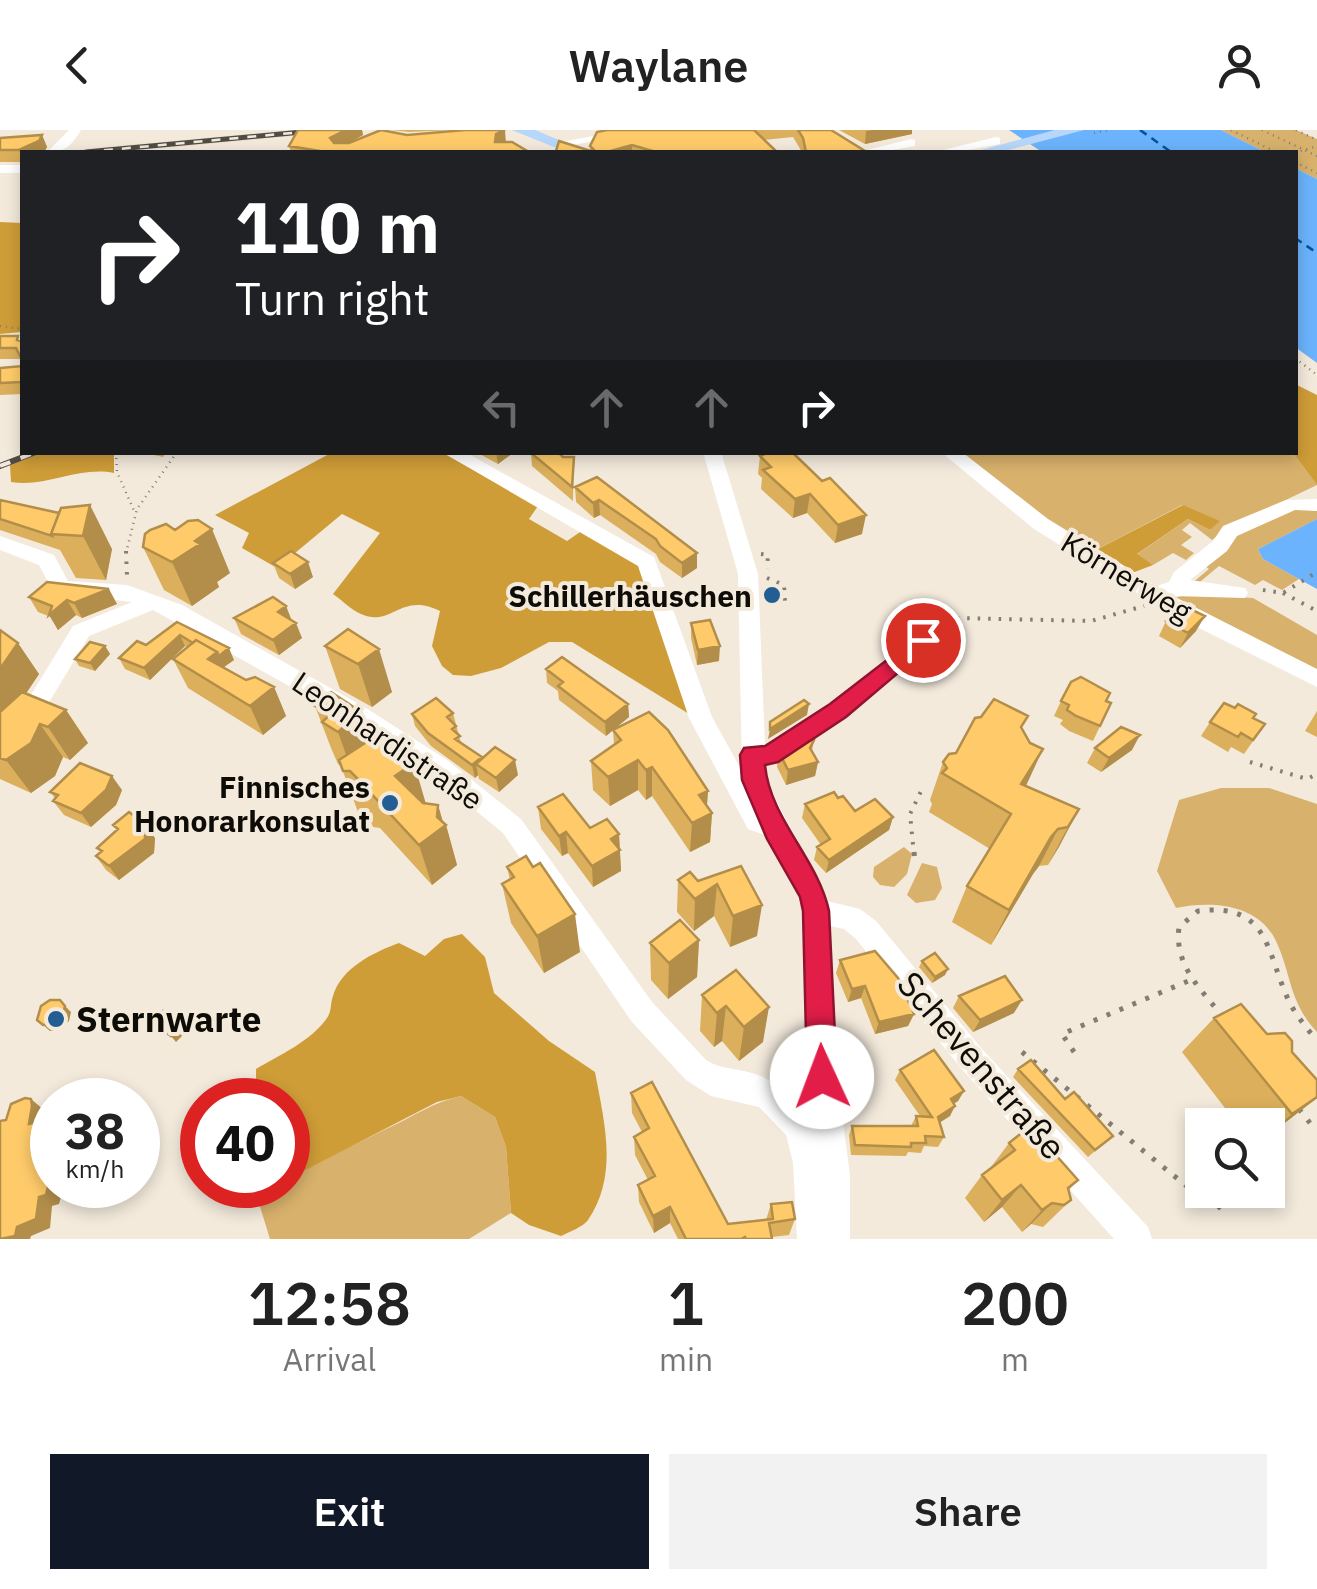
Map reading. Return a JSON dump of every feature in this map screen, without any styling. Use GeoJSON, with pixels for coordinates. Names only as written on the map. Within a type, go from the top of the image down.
{"type":"FeatureCollection","features":[{"type":"Feature","properties":{"kind":"main road"},"geometry":{"type":"LineString","coordinates":[[993,149],[1076,130]]}},
{"type":"Feature","properties":{"kind":"main road"},"geometry":{"type":"LineString","coordinates":[[519,135],[559,135]]}},
{"type":"Feature","properties":{"kind":"street"},"geometry":{"type":"LineString","coordinates":[[56,150],[64,146],[75,130]]}},
{"type":"Feature","properties":{"kind":"street"},"geometry":{"type":"LineString","coordinates":[[559,135],[653,130]]}},
{"type":"Feature","properties":{"kind":"street"},"geometry":{"type":"LineString","coordinates":[[985,130],[993,149]]}},
{"type":"Feature","properties":{"kind":"street"},"geometry":{"type":"LineString","coordinates":[[847,143],[859,150]]}},
{"type":"Feature","properties":{"kind":"street"},"geometry":{"type":"LineString","coordinates":[[874,150],[911,143]]}},
{"type":"Feature","properties":{"kind":"street"},"geometry":{"type":"LineString","coordinates":[[456,455],[647,562],[701,718],[757,822],[776,831]]}},
{"type":"Feature","properties":{"kind":"street"},"geometry":{"type":"LineString","coordinates":[[713,455],[748,574],[754,780],[776,831],[812,895],[816,911],[820,1048],[834,1175],[834,1239]]}},
{"type":"Feature","properties":{"kind":"street","name":"Körnerweg"},"geometry":{"type":"LineString","coordinates":[[954,455],[1041,524],[1166,593],[1240,643],[1317,679]]}},
{"type":"Feature","properties":{"kind":"street"},"geometry":{"type":"LineString","coordinates":[[1166,593],[1220,546],[1230,531],[1293,504],[1317,506]]}},
{"type":"Feature","properties":{"kind":"street","name":"Leonhardistraße"},"geometry":{"type":"LineString","coordinates":[[0,544],[48,560],[61,588],[112,589],[152,602],[268,659],[439,767],[512,826],[642,1012],[696,1070],[711,1081],[749,1087],[783,1106],[799,1127],[808,1163],[814,1239]]}},
{"type":"Feature","properties":{"kind":"street"},"geometry":{"type":"LineString","coordinates":[[1166,593],[1238,593]]}},
{"type":"Feature","properties":{"kind":"street"},"geometry":{"type":"LineString","coordinates":[[34,708],[81,631],[152,602]]}},
{"type":"Feature","properties":{"kind":"street"},"geometry":{"type":"LineString","coordinates":[[752,755],[769,756],[838,710],[927,637]]}},
{"type":"Feature","properties":{"kind":"street","name":"Schevenstraße"},"geometry":{"type":"LineString","coordinates":[[816,911],[852,918],[866,930],[971,1058],[1136,1239]]}},
{"type":"Feature","properties":{"kind":"path"},"geometry":{"type":"LineString","coordinates":[[1231,130],[1272,150]]}},
{"type":"Feature","properties":{"kind":"path"},"geometry":{"type":"LineString","coordinates":[[1262,130],[1317,156]]}},
{"type":"Feature","properties":{"kind":"path"},"geometry":{"type":"LineString","coordinates":[[1296,130],[1317,140]]}},
{"type":"Feature","properties":{"kind":"path"},"geometry":{"type":"LineString","coordinates":[[1298,150],[1317,146]]}},
{"type":"Feature","properties":{"kind":"path"},"geometry":{"type":"LineString","coordinates":[[116,455],[117,472],[136,513]]}},
{"type":"Feature","properties":{"kind":"path"},"geometry":{"type":"LineString","coordinates":[[127,577],[126,542],[136,513],[175,455]]}},
{"type":"Feature","properties":{"kind":"path"},"geometry":{"type":"LineString","coordinates":[[1283,593],[1317,572]]}},
{"type":"Feature","properties":{"kind":"path"},"geometry":{"type":"LineString","coordinates":[[767,578],[784,585],[785,602]]}},
{"type":"Feature","properties":{"kind":"path"},"geometry":{"type":"LineString","coordinates":[[1263,590],[1283,593],[1317,611]]}},
{"type":"Feature","properties":{"kind":"path"},"geometry":{"type":"LineString","coordinates":[[927,637],[959,618],[1091,621],[1123,615],[1166,593]]}},
{"type":"Feature","properties":{"kind":"path"},"geometry":{"type":"LineString","coordinates":[[1250,762],[1308,779],[1317,774]]}},
{"type":"Feature","properties":{"kind":"path"},"geometry":{"type":"LineString","coordinates":[[915,862],[908,822],[911,802],[924,786]]}},
{"type":"Feature","properties":{"kind":"path"},"geometry":{"type":"LineString","coordinates":[[1228,1022],[1192,979],[1178,948],[1182,919],[1190,912],[1206,910],[1245,919],[1270,942],[1287,997],[1317,1041]]}},
{"type":"Feature","properties":{"kind":"path"},"geometry":{"type":"LineString","coordinates":[[1074,1052],[1062,1034],[1192,979]]}},
{"type":"Feature","properties":{"kind":"path"},"geometry":{"type":"LineString","coordinates":[[749,1087],[820,1048]]}},
{"type":"Feature","properties":{"kind":"path"},"geometry":{"type":"LineString","coordinates":[[1022,1052],[1185,1185]]}},
{"type":"Feature","properties":{"kind":"path"},"geometry":{"type":"LineString","coordinates":[[1298,1109],[1310,1124]]}},
{"type":"Feature","properties":{"kind":"shaded area"},"geometry":{"type":"Polygon","coordinates":[[[291,130],[358,130],[143,150],[74,150],[291,130]]]}},
{"type":"Feature","properties":{"kind":"shaded area"},"geometry":{"type":"Polygon","coordinates":[[[1221,130],[1296,130],[1317,139],[1317,179],[1298,170],[1298,150],[1261,150],[1221,130]]]}},
{"type":"Feature","properties":{"kind":"shaded area"},"geometry":{"type":"Polygon","coordinates":[[[0,222],[20,223],[20,332],[0,334],[0,222]]]}},
{"type":"Feature","properties":{"kind":"shaded area"},"geometry":{"type":"Polygon","coordinates":[[[1298,386],[1317,395],[1317,485],[1294,455],[1298,455],[1298,386]]]}},
{"type":"Feature","properties":{"kind":"shaded area"},"geometry":{"type":"Polygon","coordinates":[[[36,455],[114,455],[114,473],[88,472],[37,482],[11,482],[10,465],[36,455]]]}},
{"type":"Feature","properties":{"kind":"shaded area"},"geometry":{"type":"Polygon","coordinates":[[[327,455],[447,455],[538,506],[529,519],[567,541],[583,530],[641,564],[694,717],[572,642],[549,642],[501,668],[471,676],[453,675],[442,666],[432,646],[440,611],[415,605],[372,617],[357,612],[333,594],[380,533],[342,514],[277,568],[242,548],[249,533],[215,515],[327,455]]]}},
{"type":"Feature","properties":{"kind":"shaded area"},"geometry":{"type":"Polygon","coordinates":[[[959,455],[1294,455],[1317,485],[1229,527],[1212,540],[1190,523],[1182,530],[1192,537],[1181,545],[1194,553],[1186,560],[1173,553],[1153,565],[1136,555],[1188,519],[1210,530],[1219,521],[1182,505],[1092,552],[959,455]]]}},
{"type":"Feature","properties":{"kind":"shaded area"},"geometry":{"type":"Polygon","coordinates":[[[1183,505],[1220,521],[1210,530],[1188,519],[1137,554],[1153,565],[1132,573],[1096,550],[1183,505]]]}},
{"type":"Feature","properties":{"kind":"shaded area"},"geometry":{"type":"Polygon","coordinates":[[[1293,507],[1317,508],[1317,519],[1258,549],[1263,559],[1299,579],[1282,590],[1263,580],[1255,585],[1219,566],[1195,586],[1191,584],[1209,569],[1202,564],[1235,534],[1293,507]]]}},
{"type":"Feature","properties":{"kind":"shaded area"},"geometry":{"type":"Polygon","coordinates":[[[1189,594],[1253,598],[1317,635],[1317,670],[1174,598],[1189,594]]]}},
{"type":"Feature","properties":{"kind":"shaded area"},"geometry":{"type":"Polygon","coordinates":[[[1221,788],[1269,788],[1317,804],[1317,1032],[1301,1009],[1267,927],[1231,907],[1176,908],[1157,871],[1179,800],[1221,788]]]}},
{"type":"Feature","properties":{"kind":"shaded area"},"geometry":{"type":"Polygon","coordinates":[[[904,847],[912,854],[907,874],[894,887],[880,885],[873,877],[874,867],[904,847]]]}},
{"type":"Feature","properties":{"kind":"shaded area"},"geometry":{"type":"Polygon","coordinates":[[[922,863],[937,867],[942,888],[935,900],[916,903],[907,895],[922,863]]]}},
{"type":"Feature","properties":{"kind":"shaded area"},"geometry":{"type":"Polygon","coordinates":[[[462,934],[485,957],[494,993],[549,1041],[595,1072],[606,1148],[603,1185],[588,1220],[561,1236],[529,1225],[511,1213],[506,1147],[495,1117],[461,1096],[437,1102],[310,1168],[310,1078],[256,1078],[256,1069],[320,1026],[329,1015],[337,986],[351,969],[399,943],[425,956],[444,939],[462,934]]]}},
{"type":"Feature","properties":{"kind":"shaded area"},"geometry":{"type":"Polygon","coordinates":[[[461,1096],[495,1117],[506,1147],[511,1213],[469,1239],[270,1239],[260,1208],[310,1208],[310,1167],[441,1102],[461,1096]]]}},
{"type":"Feature","properties":{"kind":"water"},"geometry":{"type":"Polygon","coordinates":[[[1009,130],[1221,130],[1261,150],[1039,150],[1009,130]]]}},
{"type":"Feature","properties":{"kind":"water"},"geometry":{"type":"Polygon","coordinates":[[[1298,170],[1317,179],[1317,363],[1298,349],[1298,170]]]}},
{"type":"Feature","properties":{"kind":"water"},"geometry":{"type":"Polygon","coordinates":[[[1317,519],[1317,589],[1263,559],[1258,549],[1317,519]]]}},
{"type":"Feature","properties":{"kind":"building"},"geometry":{"type":"Polygon","coordinates":[[[298,130],[346,130],[330,138],[334,143],[349,143],[381,130],[407,135],[505,130],[496,134],[495,142],[512,142],[526,150],[314,150],[289,146],[298,130]]]}},
{"type":"Feature","properties":{"kind":"building"},"geometry":{"type":"Polygon","coordinates":[[[754,130],[775,150],[649,150],[632,145],[594,150],[590,146],[597,132],[754,130]]]}},
{"type":"Feature","properties":{"kind":"building"},"geometry":{"type":"Polygon","coordinates":[[[798,130],[831,130],[863,150],[806,150],[798,130]]]}},
{"type":"Feature","properties":{"kind":"building"},"geometry":{"type":"Polygon","coordinates":[[[42,135],[39,141],[19,150],[0,150],[0,138],[42,135]]]}},
{"type":"Feature","properties":{"kind":"building"},"geometry":{"type":"Polygon","coordinates":[[[559,141],[588,150],[556,150],[559,141]]]}},
{"type":"Feature","properties":{"kind":"building"},"geometry":{"type":"Polygon","coordinates":[[[0,336],[18,336],[20,356],[16,348],[0,348],[0,336]]]}},
{"type":"Feature","properties":{"kind":"building"},"geometry":{"type":"Polygon","coordinates":[[[20,366],[20,382],[0,383],[0,368],[20,366]]]}},
{"type":"Feature","properties":{"kind":"building"},"geometry":{"type":"Polygon","coordinates":[[[533,455],[574,457],[572,487],[533,455]]]}},
{"type":"Feature","properties":{"kind":"building"},"geometry":{"type":"Polygon","coordinates":[[[795,455],[822,481],[830,478],[866,515],[838,525],[810,494],[795,499],[763,470],[771,467],[760,456],[795,455]]]}},
{"type":"Feature","properties":{"kind":"building"},"geometry":{"type":"Polygon","coordinates":[[[597,477],[697,553],[682,563],[656,539],[599,500],[593,503],[575,487],[597,477]]]}},
{"type":"Feature","properties":{"kind":"building"},"geometry":{"type":"Polygon","coordinates":[[[0,500],[59,513],[52,536],[0,519],[0,500]]]}},
{"type":"Feature","properties":{"kind":"building"},"geometry":{"type":"Polygon","coordinates":[[[90,505],[83,536],[51,534],[61,508],[90,505]]]}},
{"type":"Feature","properties":{"kind":"building"},"geometry":{"type":"Polygon","coordinates":[[[198,520],[212,529],[195,541],[200,544],[172,562],[143,547],[145,534],[150,530],[166,524],[175,530],[188,521],[198,520]]]}},
{"type":"Feature","properties":{"kind":"building"},"geometry":{"type":"Polygon","coordinates":[[[291,551],[308,562],[290,574],[273,563],[291,551]]]}},
{"type":"Feature","properties":{"kind":"building"},"geometry":{"type":"Polygon","coordinates":[[[47,582],[109,589],[74,603],[67,600],[49,615],[52,606],[29,597],[47,582]]]}},
{"type":"Feature","properties":{"kind":"building"},"geometry":{"type":"Polygon","coordinates":[[[273,597],[286,606],[278,612],[296,623],[273,640],[234,618],[273,597]]]}},
{"type":"Feature","properties":{"kind":"building"},"geometry":{"type":"Polygon","coordinates":[[[1182,605],[1205,616],[1188,633],[1166,621],[1182,605]]]}},
{"type":"Feature","properties":{"kind":"building"},"geometry":{"type":"Polygon","coordinates":[[[710,620],[720,646],[698,650],[691,623],[710,620]]]}},
{"type":"Feature","properties":{"kind":"building"},"geometry":{"type":"Polygon","coordinates":[[[177,622],[229,648],[219,656],[196,640],[193,643],[180,635],[144,668],[119,658],[137,641],[146,645],[177,622]]]}},
{"type":"Feature","properties":{"kind":"building"},"geometry":{"type":"Polygon","coordinates":[[[348,629],[379,649],[358,664],[325,646],[348,629]]]}},
{"type":"Feature","properties":{"kind":"building"},"geometry":{"type":"Polygon","coordinates":[[[0,630],[18,643],[0,669],[0,630]]]}},
{"type":"Feature","properties":{"kind":"building"},"geometry":{"type":"Polygon","coordinates":[[[196,640],[217,652],[208,659],[246,680],[255,677],[274,687],[250,706],[173,659],[196,640]]]}},
{"type":"Feature","properties":{"kind":"building"},"geometry":{"type":"Polygon","coordinates":[[[90,642],[105,646],[90,663],[75,659],[90,642]]]}},
{"type":"Feature","properties":{"kind":"building"},"geometry":{"type":"Polygon","coordinates":[[[562,657],[628,704],[605,722],[558,686],[563,682],[546,669],[562,657]]]}},
{"type":"Feature","properties":{"kind":"building"},"geometry":{"type":"Polygon","coordinates":[[[1081,677],[1110,693],[1106,701],[1111,703],[1100,726],[1076,716],[1061,701],[1071,682],[1081,677]]]}},
{"type":"Feature","properties":{"kind":"building"},"geometry":{"type":"Polygon","coordinates":[[[22,692],[66,710],[48,727],[40,724],[31,743],[6,760],[0,758],[0,712],[22,692]]]}},
{"type":"Feature","properties":{"kind":"building"},"geometry":{"type":"Polygon","coordinates":[[[331,692],[361,712],[338,732],[322,722],[330,715],[315,706],[331,692]]]}},
{"type":"Feature","properties":{"kind":"building"},"geometry":{"type":"Polygon","coordinates":[[[436,698],[453,713],[447,717],[460,736],[455,739],[482,757],[472,765],[428,733],[412,714],[436,698]]]}},
{"type":"Feature","properties":{"kind":"building"},"geometry":{"type":"Polygon","coordinates":[[[994,699],[1028,716],[1021,727],[1030,743],[1043,749],[1021,784],[1079,809],[1068,827],[1058,829],[1051,837],[1009,910],[967,886],[1011,814],[942,773],[947,768],[943,762],[949,754],[956,753],[975,718],[981,717],[994,699]]]}},
{"type":"Feature","properties":{"kind":"building"},"geometry":{"type":"Polygon","coordinates":[[[804,700],[809,704],[770,729],[770,722],[804,700]]]}},
{"type":"Feature","properties":{"kind":"building"},"geometry":{"type":"Polygon","coordinates":[[[1224,703],[1235,708],[1238,704],[1265,724],[1253,740],[1241,733],[1238,737],[1210,722],[1224,703]]]}},
{"type":"Feature","properties":{"kind":"building"},"geometry":{"type":"Polygon","coordinates":[[[649,712],[668,730],[708,791],[699,795],[712,813],[692,823],[652,767],[646,770],[638,760],[608,777],[591,761],[621,740],[613,730],[649,712]]]}},
{"type":"Feature","properties":{"kind":"building"},"geometry":{"type":"Polygon","coordinates":[[[1121,727],[1140,735],[1109,758],[1095,748],[1121,727]]]}},
{"type":"Feature","properties":{"kind":"building"},"geometry":{"type":"Polygon","coordinates":[[[382,732],[414,763],[395,776],[423,803],[438,805],[437,817],[446,825],[419,845],[365,787],[358,786],[360,781],[350,771],[343,771],[339,760],[382,732]]]}},
{"type":"Feature","properties":{"kind":"building"},"geometry":{"type":"Polygon","coordinates":[[[805,736],[814,740],[810,748],[818,762],[788,770],[779,752],[805,736]]]}},
{"type":"Feature","properties":{"kind":"building"},"geometry":{"type":"Polygon","coordinates":[[[495,747],[515,760],[496,778],[476,764],[495,747]]]}},
{"type":"Feature","properties":{"kind":"building"},"geometry":{"type":"Polygon","coordinates":[[[80,763],[112,776],[106,790],[81,813],[53,801],[58,795],[50,792],[80,763]]]}},
{"type":"Feature","properties":{"kind":"building"},"geometry":{"type":"Polygon","coordinates":[[[834,792],[838,798],[843,796],[855,811],[875,799],[893,817],[829,860],[817,847],[830,839],[805,804],[834,792]]]}},
{"type":"Feature","properties":{"kind":"building"},"geometry":{"type":"Polygon","coordinates":[[[563,794],[590,828],[607,819],[619,834],[611,839],[620,850],[592,866],[566,832],[559,836],[538,807],[563,794]]]}},
{"type":"Feature","properties":{"kind":"building"},"geometry":{"type":"Polygon","coordinates":[[[129,812],[145,824],[145,839],[109,866],[96,856],[102,851],[97,848],[118,829],[113,825],[129,812]]]}},
{"type":"Feature","properties":{"kind":"building"},"geometry":{"type":"Polygon","coordinates":[[[526,856],[533,867],[540,863],[575,914],[537,936],[502,884],[514,877],[507,867],[526,856]]]}},
{"type":"Feature","properties":{"kind":"building"},"geometry":{"type":"Polygon","coordinates":[[[741,866],[762,905],[733,916],[717,884],[695,899],[678,880],[690,872],[698,881],[741,866]]]}},
{"type":"Feature","properties":{"kind":"building"},"geometry":{"type":"Polygon","coordinates":[[[680,920],[699,940],[669,963],[650,943],[680,920]]]}},
{"type":"Feature","properties":{"kind":"building"},"geometry":{"type":"Polygon","coordinates":[[[875,951],[898,978],[914,1014],[879,1022],[865,986],[852,989],[840,960],[875,951]]]}},
{"type":"Feature","properties":{"kind":"building"},"geometry":{"type":"Polygon","coordinates":[[[935,953],[948,969],[935,977],[922,961],[935,953]]]}},
{"type":"Feature","properties":{"kind":"building"},"geometry":{"type":"Polygon","coordinates":[[[736,970],[769,1007],[744,1027],[726,1006],[717,1013],[702,995],[736,970]]]}},
{"type":"Feature","properties":{"kind":"building"},"geometry":{"type":"Polygon","coordinates":[[[1005,976],[1022,1000],[980,1020],[959,996],[1005,976]]]}},
{"type":"Feature","properties":{"kind":"building"},"geometry":{"type":"Polygon","coordinates":[[[50,1000],[60,1000],[65,1006],[63,1015],[54,1023],[43,1025],[37,1020],[41,1006],[50,1000]]]}},
{"type":"Feature","properties":{"kind":"building"},"geometry":{"type":"Polygon","coordinates":[[[1241,1004],[1267,1034],[1285,1033],[1292,1041],[1292,1052],[1317,1080],[1317,1097],[1292,1114],[1214,1018],[1241,1004]]]}},
{"type":"Feature","properties":{"kind":"building"},"geometry":{"type":"Polygon","coordinates":[[[163,1011],[182,1025],[171,1036],[152,1022],[163,1011]]]}},
{"type":"Feature","properties":{"kind":"building"},"geometry":{"type":"Polygon","coordinates":[[[934,1050],[964,1091],[951,1099],[955,1106],[938,1117],[944,1137],[925,1136],[926,1143],[911,1143],[911,1147],[855,1145],[852,1126],[918,1126],[916,1116],[932,1117],[900,1070],[934,1050]]]}},
{"type":"Feature","properties":{"kind":"building"},"geometry":{"type":"Polygon","coordinates":[[[1031,1060],[1065,1099],[1074,1092],[1113,1136],[1095,1150],[1018,1069],[1031,1060]]]}},
{"type":"Feature","properties":{"kind":"building"},"geometry":{"type":"Polygon","coordinates":[[[652,1082],[728,1224],[773,1219],[771,1204],[792,1202],[795,1219],[769,1223],[772,1239],[686,1239],[670,1207],[653,1216],[638,1185],[655,1176],[634,1137],[649,1128],[631,1093],[652,1082]]]}},
{"type":"Feature","properties":{"kind":"building"},"geometry":{"type":"Polygon","coordinates":[[[30,1099],[30,1208],[38,1208],[36,1219],[17,1227],[15,1236],[0,1239],[0,1121],[6,1120],[11,1104],[30,1099]]]}},
{"type":"Feature","properties":{"kind":"building"},"geometry":{"type":"Polygon","coordinates":[[[1024,1131],[1032,1140],[1039,1135],[1056,1148],[1055,1154],[1078,1180],[1068,1188],[1071,1200],[1064,1205],[1052,1203],[1042,1210],[1021,1185],[1002,1200],[982,1175],[1015,1150],[1009,1143],[1024,1131]]]}},
{"type":"Feature","properties":{"kind":"ferry route"},"geometry":{"type":"LineString","coordinates":[[1140,130],[1168,150]]}},
{"type":"Feature","properties":{"kind":"ferry route"},"geometry":{"type":"LineString","coordinates":[[1298,240],[1317,253]]}},
{"type":"Feature","properties":{"kind":"railway"},"geometry":{"type":"LineString","coordinates":[[108,150],[324,130]]}},
{"type":"Feature","properties":{"kind":"railway"},"geometry":{"type":"LineString","coordinates":[[0,466],[28,455]]}},
{"type":"Feature","properties":{"kind":"place","name":"Schillerhäuschen"},"geometry":{"type":"Point","coordinates":[772,595]}},
{"type":"Feature","properties":{"kind":"place","name":"Finnisches Honorarkonsulat"},"geometry":{"type":"Point","coordinates":[390,803]}},
{"type":"Feature","properties":{"kind":"place","name":"Sternwarte"},"geometry":{"type":"Point","coordinates":[56,1019]}},
{"type":"Feature","properties":{"kind":"route"},"geometry":{"type":"LineString","coordinates":[[822,1077],[816,911],[812,895],[776,831],[754,780],[752,755],[769,756],[838,710],[923,640]]}}]}
